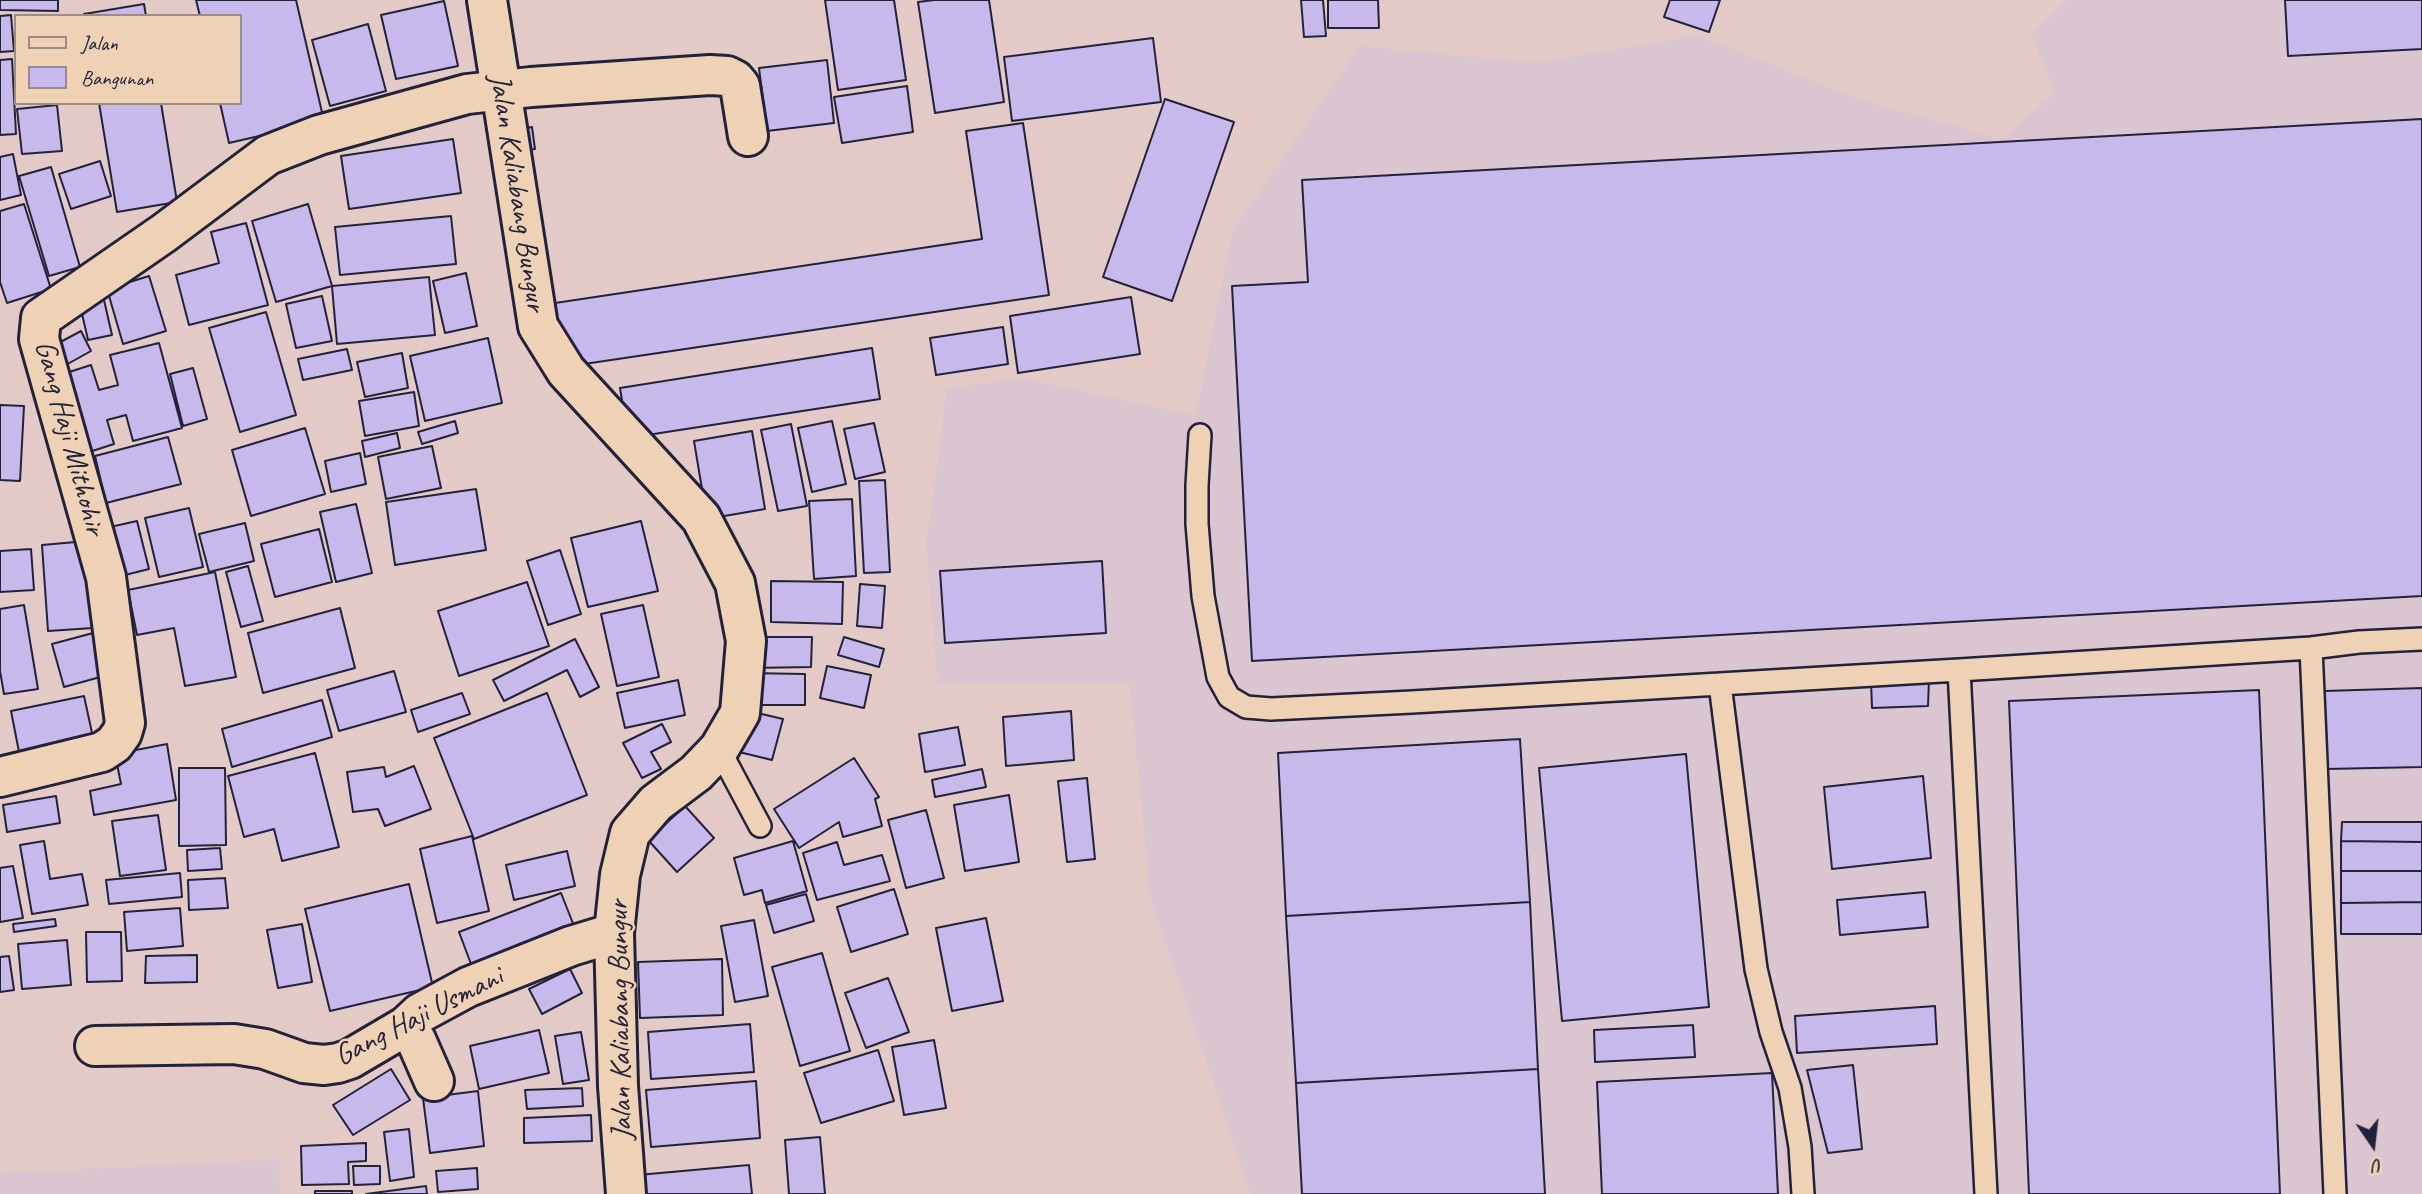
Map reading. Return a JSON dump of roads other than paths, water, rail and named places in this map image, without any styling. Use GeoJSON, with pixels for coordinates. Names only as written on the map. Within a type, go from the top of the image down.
{"type":"FeatureCollection","features":[{"type":"Feature","properties":{"kind":"street","name":"Jalan Kaliabang Bungur"},"geometry":{"type":"LineString","coordinates":[[486,0],[538,326],[566,371],[701,518],[734,583],[746,641],[740,713],[719,749],[696,773],[656,803],[630,833],[620,875],[614,933],[618,1086],[626,1194]]}},
{"type":"Feature","properties":{"kind":"street","name":"Gang Haji Mithohir"},"geometry":{"type":"LineString","coordinates":[[0,777],[102,752],[114,744],[125,723],[106,577],[39,340],[41,318],[164,233],[268,155],[319,135],[467,94],[500,89],[727,76],[735,80],[743,94],[748,136]]}},
{"type":"Feature","properties":{"kind":"street","name":"Gang Haji Usmani"},"geometry":{"type":"LineString","coordinates":[[95,1046],[234,1044],[265,1049],[304,1063],[324,1066],[350,1059],[406,1027],[420,1013],[468,987],[571,946],[614,933]]}},
{"type":"Feature","properties":{"kind":"street"},"geometry":{"type":"LineString","coordinates":[[406,1027],[416,1040],[435,1081]]}},
{"type":"Feature","properties":{"kind":"lane"},"geometry":{"type":"LineString","coordinates":[[1200,435],[1196,485],[1203,596],[1218,677],[1229,697],[1245,707],[1271,709],[1412,702],[1959,670],[2422,639]]}},
{"type":"Feature","properties":{"kind":"lane"},"geometry":{"type":"LineString","coordinates":[[2311,648],[2335,1194]]}},
{"type":"Feature","properties":{"kind":"lane"},"geometry":{"type":"LineString","coordinates":[[1959,670],[1986,1194]]}},
{"type":"Feature","properties":{"kind":"lane"},"geometry":{"type":"LineString","coordinates":[[1720,684],[1756,969],[1771,1032],[1790,1088],[1800,1147],[1803,1194]]}},
{"type":"Feature","properties":{"kind":"lane"},"geometry":{"type":"LineString","coordinates":[[719,749],[760,826]]}}]}
